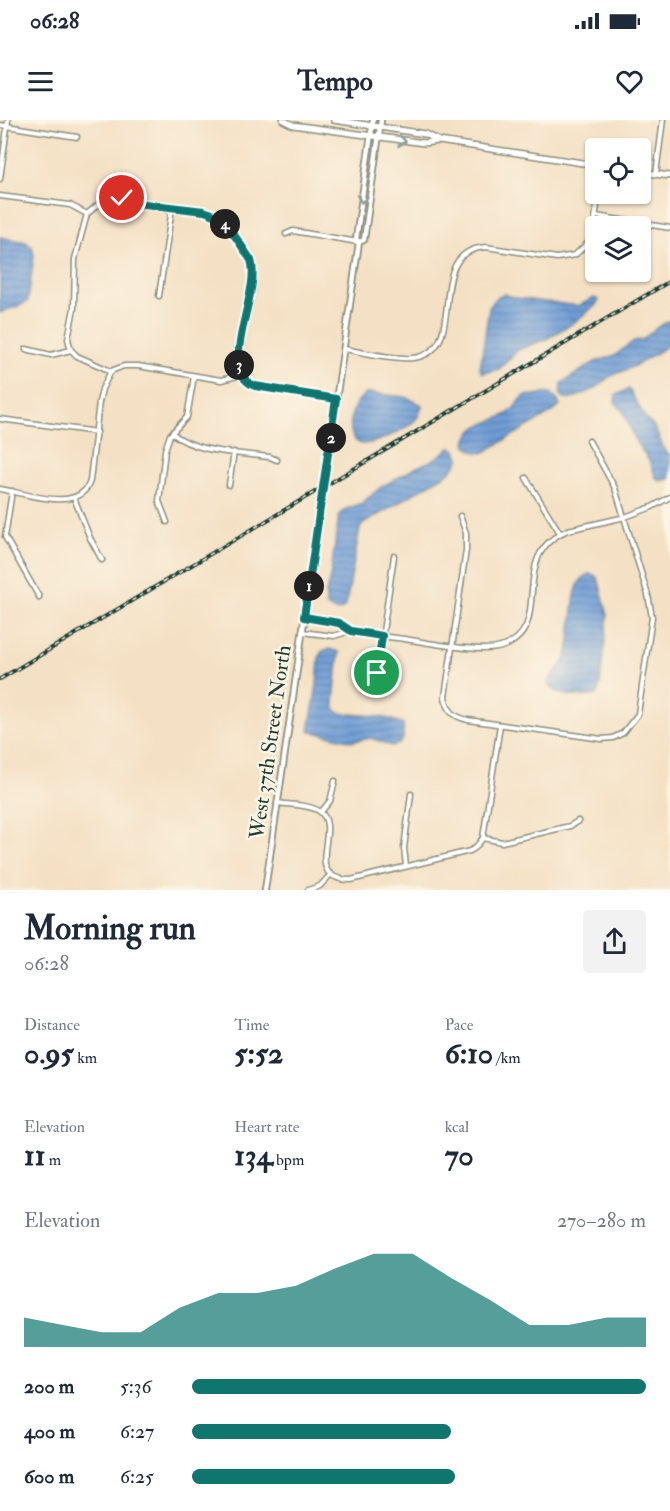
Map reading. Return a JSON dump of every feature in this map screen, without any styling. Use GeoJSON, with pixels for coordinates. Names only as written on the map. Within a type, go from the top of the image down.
{"type":"FeatureCollection","features":[{"type":"Feature","properties":{"kind":"main road"},"geometry":{"type":"LineString","coordinates":[[283,120],[293,124],[370,136],[424,143],[439,141],[585,163]]}},
{"type":"Feature","properties":{"kind":"main road"},"geometry":{"type":"LineString","coordinates":[[334,120],[381,123],[425,134],[439,141]]}},
{"type":"Feature","properties":{"kind":"main road"},"geometry":{"type":"LineString","coordinates":[[651,173],[670,176]]}},
{"type":"Feature","properties":{"kind":"street"},"geometry":{"type":"LineString","coordinates":[[0,179],[8,120]]}},
{"type":"Feature","properties":{"kind":"street"},"geometry":{"type":"LineString","coordinates":[[656,174],[663,120]]}},
{"type":"Feature","properties":{"kind":"street","name":"West 37th Street North"},"geometry":{"type":"LineString","coordinates":[[265,890],[359,242],[356,238],[372,123]]}},
{"type":"Feature","properties":{"kind":"street","name":"West 37th Street North"},"geometry":{"type":"LineString","coordinates":[[359,242],[364,240],[381,123]]}},
{"type":"Feature","properties":{"kind":"street"},"geometry":{"type":"LineString","coordinates":[[0,125],[77,137]]}},
{"type":"Feature","properties":{"kind":"street"},"geometry":{"type":"LineString","coordinates":[[0,196],[70,205],[87,214]]}},
{"type":"Feature","properties":{"kind":"street"},"geometry":{"type":"LineString","coordinates":[[111,372],[77,356],[71,350],[68,339],[74,308],[75,259],[87,214],[101,202],[116,197],[136,203],[215,214],[222,220],[253,266],[252,285],[240,343],[239,369],[241,375],[255,386],[336,399]]}},
{"type":"Feature","properties":{"kind":"street"},"geometry":{"type":"LineString","coordinates":[[596,216],[598,204]]}},
{"type":"Feature","properties":{"kind":"street"},"geometry":{"type":"LineString","coordinates":[[159,296],[172,208]]}},
{"type":"Feature","properties":{"kind":"street"},"geometry":{"type":"LineString","coordinates":[[651,225],[670,228]]}},
{"type":"Feature","properties":{"kind":"street"},"geometry":{"type":"LineString","coordinates":[[286,234],[293,231],[359,242]]}},
{"type":"Feature","properties":{"kind":"street"},"geometry":{"type":"LineString","coordinates":[[344,349],[404,358],[424,355],[438,343],[444,330],[450,277],[454,266],[462,256],[476,248],[486,247],[557,258],[575,255],[585,246]]}},
{"type":"Feature","properties":{"kind":"street"},"geometry":{"type":"LineString","coordinates":[[26,349],[51,355],[71,350]]}},
{"type":"Feature","properties":{"kind":"street"},"geometry":{"type":"LineString","coordinates":[[0,489],[58,500],[74,498],[85,492],[90,481],[102,389],[111,372],[124,366],[138,366],[221,380],[241,375]]}},
{"type":"Feature","properties":{"kind":"street"},"geometry":{"type":"LineString","coordinates":[[167,522],[162,512],[159,492],[165,450],[172,433],[187,417],[194,376]]}},
{"type":"Feature","properties":{"kind":"street"},"geometry":{"type":"LineString","coordinates":[[0,419],[97,432]]}},
{"type":"Feature","properties":{"kind":"street"},"geometry":{"type":"LineString","coordinates":[[172,433],[192,446],[270,457],[277,460]]}},
{"type":"Feature","properties":{"kind":"street"},"geometry":{"type":"LineString","coordinates":[[460,516],[466,533],[466,550],[445,697],[448,708],[454,715],[468,720],[500,725],[602,739],[613,738],[623,733],[633,723],[641,704],[652,617],[648,595],[615,488],[589,441]]}},
{"type":"Feature","properties":{"kind":"street"},"geometry":{"type":"LineString","coordinates":[[230,485],[234,452]]}},
{"type":"Feature","properties":{"kind":"street"},"geometry":{"type":"LineString","coordinates":[[526,478],[560,533]]}},
{"type":"Feature","properties":{"kind":"street"},"geometry":{"type":"LineString","coordinates":[[12,491],[5,537],[39,597]]}},
{"type":"Feature","properties":{"kind":"street"},"geometry":{"type":"LineString","coordinates":[[304,617],[339,623],[351,631],[492,649],[513,641],[523,631],[532,609],[532,579],[535,565],[540,553],[560,533],[577,526],[625,517],[652,507],[670,497]]}},
{"type":"Feature","properties":{"kind":"street"},"geometry":{"type":"LineString","coordinates":[[74,498],[90,538],[102,560]]}},
{"type":"Feature","properties":{"kind":"street"},"geometry":{"type":"LineString","coordinates":[[377,673],[394,556]]}},
{"type":"Feature","properties":{"kind":"street"},"geometry":{"type":"LineString","coordinates":[[302,632],[334,636],[351,631]]}},
{"type":"Feature","properties":{"kind":"street"},"geometry":{"type":"LineString","coordinates":[[277,803],[321,812],[327,819],[328,826],[324,863],[331,874],[343,879],[351,880],[470,851],[483,838],[500,725]]}},
{"type":"Feature","properties":{"kind":"street"},"geometry":{"type":"LineString","coordinates":[[321,812],[333,795],[335,781]]}},
{"type":"Feature","properties":{"kind":"street"},"geometry":{"type":"LineString","coordinates":[[406,866],[404,848],[411,794]]}},
{"type":"Feature","properties":{"kind":"street"},"geometry":{"type":"LineString","coordinates":[[483,838],[502,842],[570,826],[578,821]]}},
{"type":"Feature","properties":{"kind":"street"},"geometry":{"type":"LineString","coordinates":[[308,890],[320,886],[331,874]]}},
{"type":"Feature","properties":{"kind":"water"},"geometry":{"type":"Polygon","coordinates":[[[0,237],[26,242],[32,246],[34,255],[28,301],[0,313],[0,237]]]}},
{"type":"Feature","properties":{"kind":"water"},"geometry":{"type":"Polygon","coordinates":[[[504,294],[516,298],[578,306],[594,298],[599,300],[595,306],[572,324],[546,339],[518,350],[499,369],[482,373],[480,369],[489,308],[496,298],[504,294]]]}},
{"type":"Feature","properties":{"kind":"water"},"geometry":{"type":"Polygon","coordinates":[[[670,320],[670,344],[637,365],[609,377],[595,389],[569,400],[560,393],[562,383],[595,362],[614,356],[634,341],[642,340],[670,320]]]}},
{"type":"Feature","properties":{"kind":"water"},"geometry":{"type":"Polygon","coordinates":[[[629,389],[670,456],[669,479],[660,481],[656,478],[650,462],[636,442],[623,411],[615,402],[616,395],[629,389]]]}},
{"type":"Feature","properties":{"kind":"water"},"geometry":{"type":"Polygon","coordinates":[[[368,393],[406,397],[422,405],[420,414],[413,422],[390,436],[372,443],[359,443],[351,431],[352,414],[358,401],[368,393]]]}},
{"type":"Feature","properties":{"kind":"water"},"geometry":{"type":"Polygon","coordinates":[[[551,393],[560,406],[553,412],[483,453],[473,451],[466,443],[474,430],[506,414],[525,396],[551,393]]]}},
{"type":"Feature","properties":{"kind":"water"},"geometry":{"type":"Polygon","coordinates":[[[450,448],[455,449],[460,459],[450,472],[363,524],[360,528],[346,605],[341,610],[335,611],[326,606],[326,593],[339,515],[344,510],[362,503],[381,487],[433,460],[450,448]]]}},
{"type":"Feature","properties":{"kind":"water"},"geometry":{"type":"Polygon","coordinates":[[[589,574],[598,578],[608,615],[600,684],[597,695],[570,696],[557,692],[548,684],[566,657],[570,643],[576,590],[583,577],[589,574]]]}},
{"type":"Feature","properties":{"kind":"water"},"geometry":{"type":"Polygon","coordinates":[[[329,649],[339,652],[335,709],[339,713],[380,717],[403,724],[403,739],[399,744],[392,746],[371,738],[353,741],[309,731],[319,658],[322,651],[329,649]]]}},
{"type":"Feature","properties":{"kind":"railway"},"geometry":{"type":"LineString","coordinates":[[0,679],[670,281]]}},
{"type":"Feature","properties":{"kind":"route"},"geometry":{"type":"LineString","coordinates":[[122,198],[136,203],[204,211],[215,214],[222,220],[253,266],[250,298],[240,343],[239,369],[241,375],[255,386],[336,399],[304,617],[339,623],[351,631],[382,636],[377,673]]}}]}
